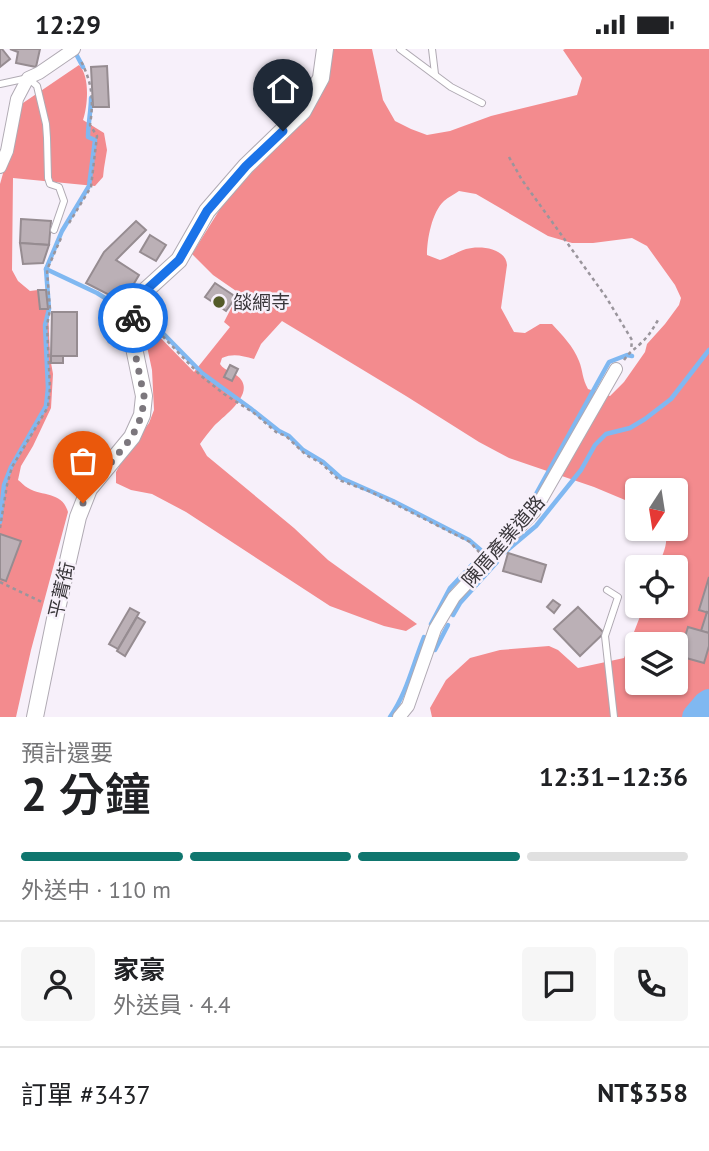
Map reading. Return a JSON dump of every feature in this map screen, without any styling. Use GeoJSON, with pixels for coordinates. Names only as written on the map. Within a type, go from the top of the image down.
{"type":"FeatureCollection","features":[{"type":"Feature","properties":{"kind":"street"},"geometry":{"type":"LineString","coordinates":[[133,315],[145,291],[179,260],[207,211],[246,166],[303,111],[321,78],[325,49]]}},
{"type":"Feature","properties":{"kind":"street"},"geometry":{"type":"LineString","coordinates":[[0,167],[7,151],[17,99],[28,78],[77,54]]}},
{"type":"Feature","properties":{"kind":"street","name":"平菁街"},"geometry":{"type":"LineString","coordinates":[[36,717],[78,517],[89,489],[132,437],[142,415],[144,396],[133,343],[133,315]]}},
{"type":"Feature","properties":{"kind":"street","name":"陳厝產業道路"},"geometry":{"type":"LineString","coordinates":[[399,717],[408,706],[435,629],[454,597],[534,512],[616,369]]}},
{"type":"Feature","properties":{"kind":"lane"},"geometry":{"type":"LineString","coordinates":[[400,49],[451,87],[482,103]]}},
{"type":"Feature","properties":{"kind":"lane"},"geometry":{"type":"LineString","coordinates":[[432,49],[435,74]]}},
{"type":"Feature","properties":{"kind":"lane"},"geometry":{"type":"LineString","coordinates":[[0,84],[28,78],[37,86],[46,124],[48,178],[50,184],[59,187],[64,201],[54,230]]}},
{"type":"Feature","properties":{"kind":"lane"},"geometry":{"type":"LineString","coordinates":[[110,340],[117,321],[133,315]]}},
{"type":"Feature","properties":{"kind":"lane"},"geometry":{"type":"LineString","coordinates":[[607,590],[618,597],[605,636],[614,717]]}},
{"type":"Feature","properties":{"kind":"path"},"geometry":{"type":"LineString","coordinates":[[0,528],[12,467],[48,407],[50,388],[47,325],[50,310],[47,270],[64,232],[91,187],[97,136],[90,125],[93,108],[91,85],[77,54]]}},
{"type":"Feature","properties":{"kind":"path"},"geometry":{"type":"LineString","coordinates":[[509,157],[522,180],[606,297],[632,340],[631,350],[652,331],[658,320]]}},
{"type":"Feature","properties":{"kind":"path"},"geometry":{"type":"LineString","coordinates":[[133,315],[146,319],[200,375],[276,432],[286,436],[339,480],[371,492],[470,542],[487,560]]}},
{"type":"Feature","properties":{"kind":"path"},"geometry":{"type":"LineString","coordinates":[[0,582],[57,609]]}},
{"type":"Feature","properties":{"kind":"shaded area"},"geometry":{"type":"Polygon","coordinates":[[[333,49],[372,49],[383,100],[395,121],[427,135],[577,95],[582,78],[563,50],[565,49],[709,49],[709,717],[432,717],[430,708],[446,680],[470,658],[500,650],[549,646],[558,650],[578,668],[624,658],[625,655],[625,695],[688,695],[688,632],[634,632],[639,618],[688,618],[688,555],[662,555],[666,541],[688,541],[688,478],[625,478],[625,500],[509,458],[282,321],[261,344],[254,359],[234,355],[222,358],[222,367],[242,381],[243,393],[235,406],[200,444],[207,456],[294,528],[328,560],[417,624],[406,631],[384,626],[330,606],[186,512],[152,494],[131,490],[116,483],[116,472],[149,423],[154,410],[145,322],[194,372],[230,327],[224,322],[239,293],[213,275],[192,254],[225,201],[272,151],[327,83],[333,49]],[[459,191],[444,201],[433,219],[427,255],[440,260],[478,247],[497,251],[506,259],[507,265],[501,308],[514,332],[525,333],[540,324],[552,324],[574,351],[588,389],[610,396],[624,382],[645,352],[647,344],[679,305],[681,298],[675,285],[647,246],[632,238],[572,243],[548,236],[476,194],[459,191]]]}},
{"type":"Feature","properties":{"kind":"shaded area"},"geometry":{"type":"Polygon","coordinates":[[[79,65],[85,76],[87,91],[83,120],[104,133],[107,150],[103,177],[95,186],[13,178],[12,270],[18,281],[30,291],[38,290],[40,309],[48,309],[53,374],[51,408],[21,466],[18,480],[34,491],[57,498],[68,512],[16,717],[0,717],[0,184],[23,103],[79,65]]]}},
{"type":"Feature","properties":{"kind":"building"},"geometry":{"type":"Polygon","coordinates":[[[0,49],[10,59],[0,67],[0,49]]]}},
{"type":"Feature","properties":{"kind":"building"},"geometry":{"type":"Polygon","coordinates":[[[10,49],[40,49],[36,67],[16,63],[18,52],[10,49]]]}},
{"type":"Feature","properties":{"kind":"building"},"geometry":{"type":"Polygon","coordinates":[[[107,66],[109,107],[93,107],[91,67],[107,66]]]}},
{"type":"Feature","properties":{"kind":"building"},"geometry":{"type":"Polygon","coordinates":[[[21,219],[51,221],[49,245],[20,243],[21,219]]]}},
{"type":"Feature","properties":{"kind":"building"},"geometry":{"type":"Polygon","coordinates":[[[136,221],[146,230],[116,260],[139,275],[123,302],[86,283],[104,252],[136,221]]]}},
{"type":"Feature","properties":{"kind":"building"},"geometry":{"type":"Polygon","coordinates":[[[150,235],[166,245],[156,261],[140,252],[150,235]]]}},
{"type":"Feature","properties":{"kind":"building"},"geometry":{"type":"Polygon","coordinates":[[[20,243],[49,245],[43,263],[23,264],[20,243]]]}},
{"type":"Feature","properties":{"kind":"building"},"geometry":{"type":"Polygon","coordinates":[[[215,283],[236,297],[226,311],[205,297],[215,283]]]}},
{"type":"Feature","properties":{"kind":"building"},"geometry":{"type":"Polygon","coordinates":[[[38,290],[46,290],[48,309],[40,309],[38,290]]]}},
{"type":"Feature","properties":{"kind":"building"},"geometry":{"type":"Polygon","coordinates":[[[52,312],[77,312],[77,356],[51,356],[52,312]]]}},
{"type":"Feature","properties":{"kind":"building"},"geometry":{"type":"Polygon","coordinates":[[[51,356],[63,356],[63,363],[51,363],[51,356]]]}},
{"type":"Feature","properties":{"kind":"building"},"geometry":{"type":"Polygon","coordinates":[[[230,365],[238,369],[232,381],[224,377],[230,365]]]}},
{"type":"Feature","properties":{"kind":"building"},"geometry":{"type":"Polygon","coordinates":[[[0,534],[21,541],[6,581],[0,579],[0,534]]]}},
{"type":"Feature","properties":{"kind":"building"},"geometry":{"type":"Polygon","coordinates":[[[508,553],[546,565],[541,582],[503,571],[508,553]]]}},
{"type":"Feature","properties":{"kind":"building"},"geometry":{"type":"Polygon","coordinates":[[[709,577],[709,613],[699,610],[709,577]]]}},
{"type":"Feature","properties":{"kind":"building"},"geometry":{"type":"Polygon","coordinates":[[[553,600],[560,605],[554,613],[547,607],[553,600]]]}},
{"type":"Feature","properties":{"kind":"building"},"geometry":{"type":"Polygon","coordinates":[[[578,607],[604,633],[580,656],[554,629],[578,607]]]}},
{"type":"Feature","properties":{"kind":"building"},"geometry":{"type":"Polygon","coordinates":[[[130,608],[139,613],[118,649],[109,644],[130,608]]]}},
{"type":"Feature","properties":{"kind":"building"},"geometry":{"type":"Polygon","coordinates":[[[707,612],[709,613],[709,633],[701,631],[707,612]]]}},
{"type":"Feature","properties":{"kind":"building"},"geometry":{"type":"Polygon","coordinates":[[[137,617],[145,622],[125,656],[117,651],[137,617]]]}},
{"type":"Feature","properties":{"kind":"building"},"geometry":{"type":"Polygon","coordinates":[[[688,627],[709,633],[709,646],[704,663],[688,659],[688,627]]]}},
{"type":"Feature","properties":{"kind":"waterway"},"geometry":{"type":"LineString","coordinates":[[75,52],[83,67]]}},
{"type":"Feature","properties":{"kind":"waterway"},"geometry":{"type":"LineString","coordinates":[[0,522],[4,485],[11,467],[46,406],[48,388],[45,325],[49,309],[46,269],[62,231],[89,186],[95,140],[88,137],[91,98]]}},
{"type":"Feature","properties":{"kind":"waterway"},"geometry":{"type":"LineString","coordinates":[[46,269],[97,293],[126,311]]}},
{"type":"Feature","properties":{"kind":"waterway"},"geometry":{"type":"LineString","coordinates":[[147,317],[202,373],[289,436],[341,478],[469,540],[483,552]]}},
{"type":"Feature","properties":{"kind":"waterway"},"geometry":{"type":"LineString","coordinates":[[505,552],[536,526],[606,434],[630,428],[671,399],[709,350]]}},
{"type":"Feature","properties":{"kind":"waterway"},"geometry":{"type":"LineString","coordinates":[[431,624],[450,588],[531,503],[609,362],[627,355],[632,356]]}},
{"type":"Feature","properties":{"kind":"waterway"},"geometry":{"type":"LineString","coordinates":[[453,615],[460,603],[497,562]]}},
{"type":"Feature","properties":{"kind":"waterway"},"geometry":{"type":"LineString","coordinates":[[435,650],[448,625]]}},
{"type":"Feature","properties":{"kind":"waterway"},"geometry":{"type":"LineString","coordinates":[[390,717],[405,688],[424,637]]}},
{"type":"Feature","properties":{"kind":"waterway"},"geometry":{"type":"LineString","coordinates":[[695,717],[709,702]]}},
{"type":"Feature","properties":{"kind":"way so far"},"geometry":{"type":"LineString","coordinates":[[83,503],[89,489],[132,437],[142,415],[144,396],[133,343],[133,318]]}},
{"type":"Feature","properties":{"kind":"place","name":"燄網寺"},"geometry":{"type":"Point","coordinates":[219,302]}},
{"type":"Feature","properties":{"kind":"route"},"geometry":{"type":"LineString","coordinates":[[133,318],[145,291],[179,260],[207,211],[246,166],[283,131]]}}]}
